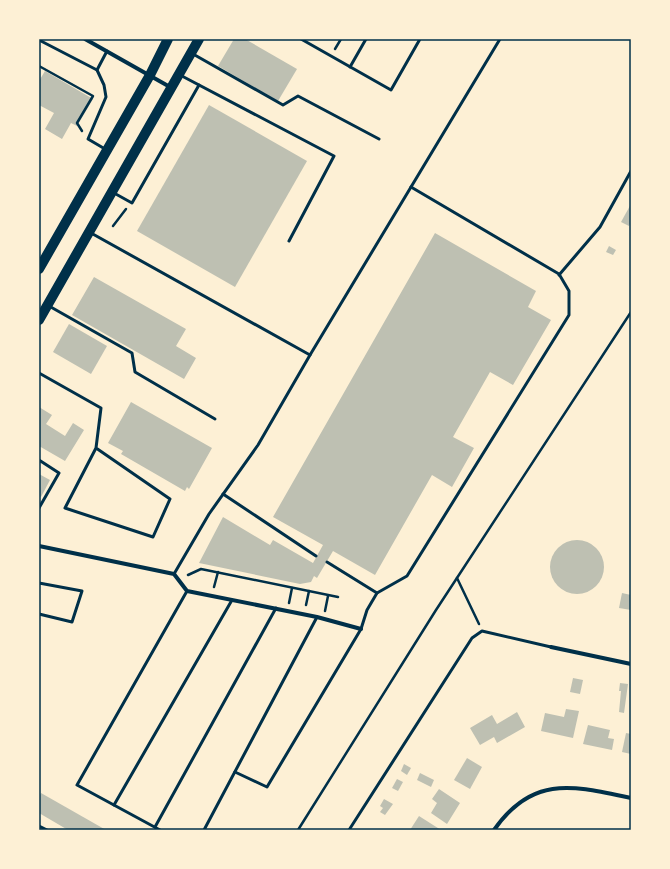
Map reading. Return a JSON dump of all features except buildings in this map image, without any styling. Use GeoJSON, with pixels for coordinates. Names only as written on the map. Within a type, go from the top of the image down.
{"type":"FeatureCollection","features":[{"type":"Feature","properties":{"kind":"main road"},"geometry":{"type":"LineString","coordinates":[[39,269],[150,75],[168,39]]}},
{"type":"Feature","properties":{"kind":"main road"},"geometry":{"type":"LineString","coordinates":[[39,320],[199,39]]}},
{"type":"Feature","properties":{"kind":"street"},"geometry":{"type":"LineString","coordinates":[[85,39],[172,88]]}},
{"type":"Feature","properties":{"kind":"street"},"geometry":{"type":"LineString","coordinates":[[39,546],[174,574],[187,591],[276,608],[361,629]]}},
{"type":"Feature","properties":{"kind":"street"},"geometry":{"type":"LineString","coordinates":[[551,647],[631,664]]}},
{"type":"Feature","properties":{"kind":"street"},"geometry":{"type":"LineString","coordinates":[[494,830],[503,817],[524,800],[544,790],[565,787],[631,798]]}},
{"type":"Feature","properties":{"kind":"lane"},"geometry":{"type":"LineString","coordinates":[[302,39],[391,90],[420,39]]}},
{"type":"Feature","properties":{"kind":"lane"},"geometry":{"type":"LineString","coordinates":[[350,67],[366,39]]}},
{"type":"Feature","properties":{"kind":"lane"},"geometry":{"type":"LineString","coordinates":[[174,574],[209,514],[258,445],[310,355],[500,39]]}},
{"type":"Feature","properties":{"kind":"lane"},"geometry":{"type":"LineString","coordinates":[[39,40],[97,70],[104,85],[106,97],[88,139],[107,150]]}},
{"type":"Feature","properties":{"kind":"lane"},"geometry":{"type":"LineString","coordinates":[[97,70],[107,51]]}},
{"type":"Feature","properties":{"kind":"lane"},"geometry":{"type":"LineString","coordinates":[[191,53],[283,105],[298,96],[379,139]]}},
{"type":"Feature","properties":{"kind":"lane"},"geometry":{"type":"LineString","coordinates":[[179,74],[334,156],[290,241]]}},
{"type":"Feature","properties":{"kind":"lane"},"geometry":{"type":"LineString","coordinates":[[112,192],[132,203],[199,85]]}},
{"type":"Feature","properties":{"kind":"lane"},"geometry":{"type":"LineString","coordinates":[[559,275],[600,227],[631,171]]}},
{"type":"Feature","properties":{"kind":"lane"},"geometry":{"type":"LineString","coordinates":[[236,772],[267,786],[361,629],[367,610],[377,593],[407,576],[569,315],[570,291],[559,275],[411,187]]}},
{"type":"Feature","properties":{"kind":"lane"},"geometry":{"type":"LineString","coordinates":[[90,232],[310,355]]}},
{"type":"Feature","properties":{"kind":"lane"},"geometry":{"type":"LineString","coordinates":[[48,306],[132,354],[135,372],[215,418]]}},
{"type":"Feature","properties":{"kind":"lane"},"geometry":{"type":"LineString","coordinates":[[39,373],[101,408],[96,448],[65,508],[153,537],[170,499],[96,448]]}},
{"type":"Feature","properties":{"kind":"lane"},"geometry":{"type":"LineString","coordinates":[[39,465],[40,461],[59,473],[39,508]]}},
{"type":"Feature","properties":{"kind":"lane"},"geometry":{"type":"LineString","coordinates":[[223,494],[316,556]]}},
{"type":"Feature","properties":{"kind":"lane"},"geometry":{"type":"LineString","coordinates":[[326,562],[377,593]]}},
{"type":"Feature","properties":{"kind":"lane"},"geometry":{"type":"LineString","coordinates":[[39,583],[82,591],[72,622],[39,614]]}},
{"type":"Feature","properties":{"kind":"lane"},"geometry":{"type":"LineString","coordinates":[[160,830],[77,785],[187,591]]}},
{"type":"Feature","properties":{"kind":"lane"},"geometry":{"type":"LineString","coordinates":[[114,805],[232,600]]}},
{"type":"Feature","properties":{"kind":"lane"},"geometry":{"type":"LineString","coordinates":[[155,827],[276,608]]}},
{"type":"Feature","properties":{"kind":"lane"},"geometry":{"type":"LineString","coordinates":[[204,830],[317,617]]}},
{"type":"Feature","properties":{"kind":"lane"},"geometry":{"type":"LineString","coordinates":[[349,830],[472,638],[482,631],[551,647]]}},
{"type":"Feature","properties":{"kind":"lane"},"geometry":{"type":"LineString","coordinates":[[39,826],[47,830]]}},
{"type":"Feature","properties":{"kind":"path"},"geometry":{"type":"LineString","coordinates":[[338,43],[341,39]]}},
{"type":"Feature","properties":{"kind":"path"},"geometry":{"type":"LineString","coordinates":[[39,66],[93,96],[77,123]]}},
{"type":"Feature","properties":{"kind":"path"},"geometry":{"type":"LineString","coordinates":[[113,226],[119,218]]}},
{"type":"Feature","properties":{"kind":"path"},"geometry":{"type":"LineString","coordinates":[[298,830],[457,577],[631,312]]}},
{"type":"Feature","properties":{"kind":"path"},"geometry":{"type":"LineString","coordinates":[[188,575],[201,569],[338,597]]}},
{"type":"Feature","properties":{"kind":"path"},"geometry":{"type":"LineString","coordinates":[[214,587],[218,572]]}},
{"type":"Feature","properties":{"kind":"path"},"geometry":{"type":"LineString","coordinates":[[457,577],[482,631]]}},
{"type":"Feature","properties":{"kind":"path"},"geometry":{"type":"LineString","coordinates":[[306,608],[309,592]]}},
{"type":"Feature","properties":{"kind":"path"},"geometry":{"type":"LineString","coordinates":[[325,612],[328,596]]}}]}
